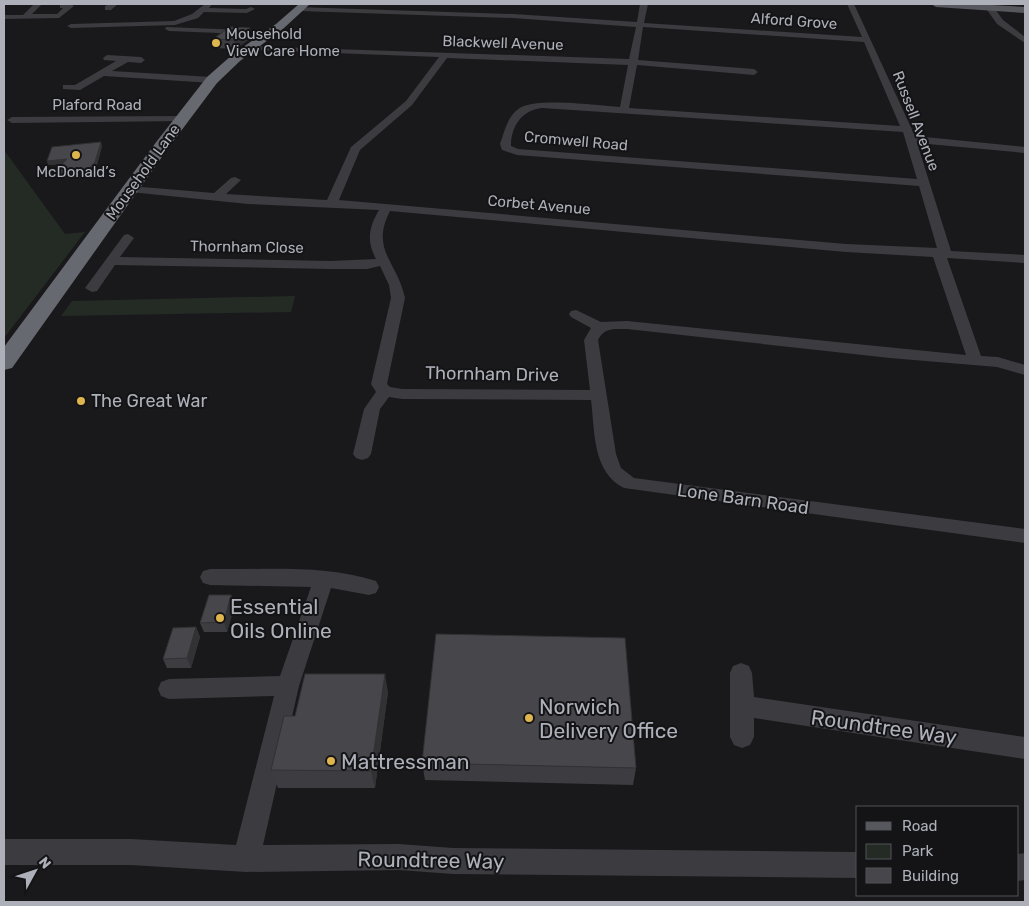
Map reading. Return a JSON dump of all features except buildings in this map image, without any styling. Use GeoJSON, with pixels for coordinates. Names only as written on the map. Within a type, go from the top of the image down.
{"type":"FeatureCollection","features":[{"type":"Feature","properties":{"kind":"highway","name":"Mousehold Lane"},"geometry":{"type":"LineString","coordinates":[[4,363],[130,189],[212,80],[230,63],[271,33],[302,6]]}},
{"type":"Feature","properties":{"kind":"main road"},"geometry":{"type":"LineString","coordinates":[[936,4],[1025,10]]}},
{"type":"Feature","properties":{"kind":"street"},"geometry":{"type":"LineString","coordinates":[[26,16],[38,4]]}},
{"type":"Feature","properties":{"kind":"street"},"geometry":{"type":"LineString","coordinates":[[71,26],[168,23],[192,18],[209,4]]}},
{"type":"Feature","properties":{"kind":"street"},"geometry":{"type":"LineString","coordinates":[[624,110],[644,4]]}},
{"type":"Feature","properties":{"kind":"street","name":"Russell Avenue"},"geometry":{"type":"LineString","coordinates":[[851,4],[911,139],[941,252]]}},
{"type":"Feature","properties":{"kind":"street"},"geometry":{"type":"LineString","coordinates":[[4,17],[56,17],[61,15],[68,5]]}},
{"type":"Feature","properties":{"kind":"street","name":"Alford Grove"},"geometry":{"type":"LineString","coordinates":[[302,6],[513,16],[868,40]]}},
{"type":"Feature","properties":{"kind":"street"},"geometry":{"type":"LineString","coordinates":[[989,7],[1000,22],[1025,41]]}},
{"type":"Feature","properties":{"kind":"street"},"geometry":{"type":"LineString","coordinates":[[202,10],[247,12]]}},
{"type":"Feature","properties":{"kind":"street"},"geometry":{"type":"LineString","coordinates":[[164,29],[271,33]]}},
{"type":"Feature","properties":{"kind":"street","name":"Blackwell Avenue"},"geometry":{"type":"LineString","coordinates":[[251,48],[632,62],[754,72]]}},
{"type":"Feature","properties":{"kind":"street"},"geometry":{"type":"LineString","coordinates":[[332,202],[355,149],[409,103],[445,55]]}},
{"type":"Feature","properties":{"kind":"street"},"geometry":{"type":"LineString","coordinates":[[107,58],[141,60]]}},
{"type":"Feature","properties":{"kind":"street"},"geometry":{"type":"LineString","coordinates":[[77,88],[126,59]]}},
{"type":"Feature","properties":{"kind":"street"},"geometry":{"type":"LineString","coordinates":[[102,73],[212,80]]}},
{"type":"Feature","properties":{"kind":"street"},"geometry":{"type":"LineString","coordinates":[[66,87],[87,88]]}},
{"type":"Feature","properties":{"kind":"street","name":"Cromwell Road"},"geometry":{"type":"LineString","coordinates":[[906,128],[542,105],[527,106],[518,112],[505,144],[506,148],[517,152],[924,183]]}},
{"type":"Feature","properties":{"kind":"street","name":"Plaford Road"},"geometry":{"type":"LineString","coordinates":[[12,120],[182,120]]}},
{"type":"Feature","properties":{"kind":"street"},"geometry":{"type":"LineString","coordinates":[[911,139],[1025,150]]}},
{"type":"Feature","properties":{"kind":"street"},"geometry":{"type":"LineString","coordinates":[[218,197],[235,180]]}},
{"type":"Feature","properties":{"kind":"street","name":"Corbet Avenue"},"geometry":{"type":"LineString","coordinates":[[130,189],[218,197],[332,202],[837,247],[941,252],[1025,259]]}},
{"type":"Feature","properties":{"kind":"street"},"geometry":{"type":"LineString","coordinates":[[362,454],[372,409],[384,392],[379,384],[398,298],[392,276],[376,248],[374,237],[376,225],[386,207]]}},
{"type":"Feature","properties":{"kind":"street"},"geometry":{"type":"LineString","coordinates":[[92,288],[128,238]]}},
{"type":"Feature","properties":{"kind":"street"},"geometry":{"type":"LineString","coordinates":[[941,252],[975,360]]}},
{"type":"Feature","properties":{"kind":"street","name":"Thornham Close"},"geometry":{"type":"LineString","coordinates":[[111,261],[331,265],[367,265],[383,262]]}},
{"type":"Feature","properties":{"kind":"street"},"geometry":{"type":"LineString","coordinates":[[576,314],[599,327],[626,324],[975,360],[1012,365],[1025,370]]}},
{"type":"Feature","properties":{"kind":"street","name":"Lone Barn Road"},"geometry":{"type":"LineString","coordinates":[[599,327],[593,333],[592,340],[599,396],[611,470],[619,479],[630,484],[1025,536]]}},
{"type":"Feature","properties":{"kind":"street","name":"Thornham Drive"},"geometry":{"type":"LineString","coordinates":[[384,392],[402,394],[599,396]]}},
{"type":"Feature","properties":{"kind":"street"},"geometry":{"type":"LineString","coordinates":[[210,577],[324,580],[369,587]]}},
{"type":"Feature","properties":{"kind":"street"},"geometry":{"type":"LineString","coordinates":[[246,859],[288,686],[324,580]]}},
{"type":"Feature","properties":{"kind":"street"},"geometry":{"type":"LineString","coordinates":[[741,674],[742,737]]}},
{"type":"Feature","properties":{"kind":"street"},"geometry":{"type":"LineString","coordinates":[[169,689],[288,686]]}},
{"type":"Feature","properties":{"kind":"street","name":"Roundtree Way"},"geometry":{"type":"LineString","coordinates":[[743,706],[1025,748]]}},
{"type":"Feature","properties":{"kind":"street","name":"Roundtree Way"},"geometry":{"type":"LineString","coordinates":[[4,852],[131,852],[246,859],[399,857],[453,861],[856,865]]}},
{"type":"Feature","properties":{"kind":"green space"},"geometry":{"type":"Polygon","coordinates":[[[4,150],[65,234],[85,232],[4,338],[4,150]]]}},
{"type":"Feature","properties":{"kind":"green space"},"geometry":{"type":"Polygon","coordinates":[[[295,296],[291,312],[61,316],[72,301],[295,296]]]}},
{"type":"Feature","properties":{"kind":"place","name":"Mousehold View Care Home"},"geometry":{"type":"Point","coordinates":[216,43]}},
{"type":"Feature","properties":{"kind":"place","name":"McDonald’s"},"geometry":{"type":"Point","coordinates":[76,155]}},
{"type":"Feature","properties":{"kind":"place","name":"The Great War"},"geometry":{"type":"Point","coordinates":[81,401]}},
{"type":"Feature","properties":{"kind":"place","name":"Essential Oils Online"},"geometry":{"type":"Point","coordinates":[220,618]}},
{"type":"Feature","properties":{"kind":"place","name":"Norwich Delivery Office"},"geometry":{"type":"Point","coordinates":[529,718]}},
{"type":"Feature","properties":{"kind":"place","name":"Mattressman"},"geometry":{"type":"Point","coordinates":[331,761]}}]}
